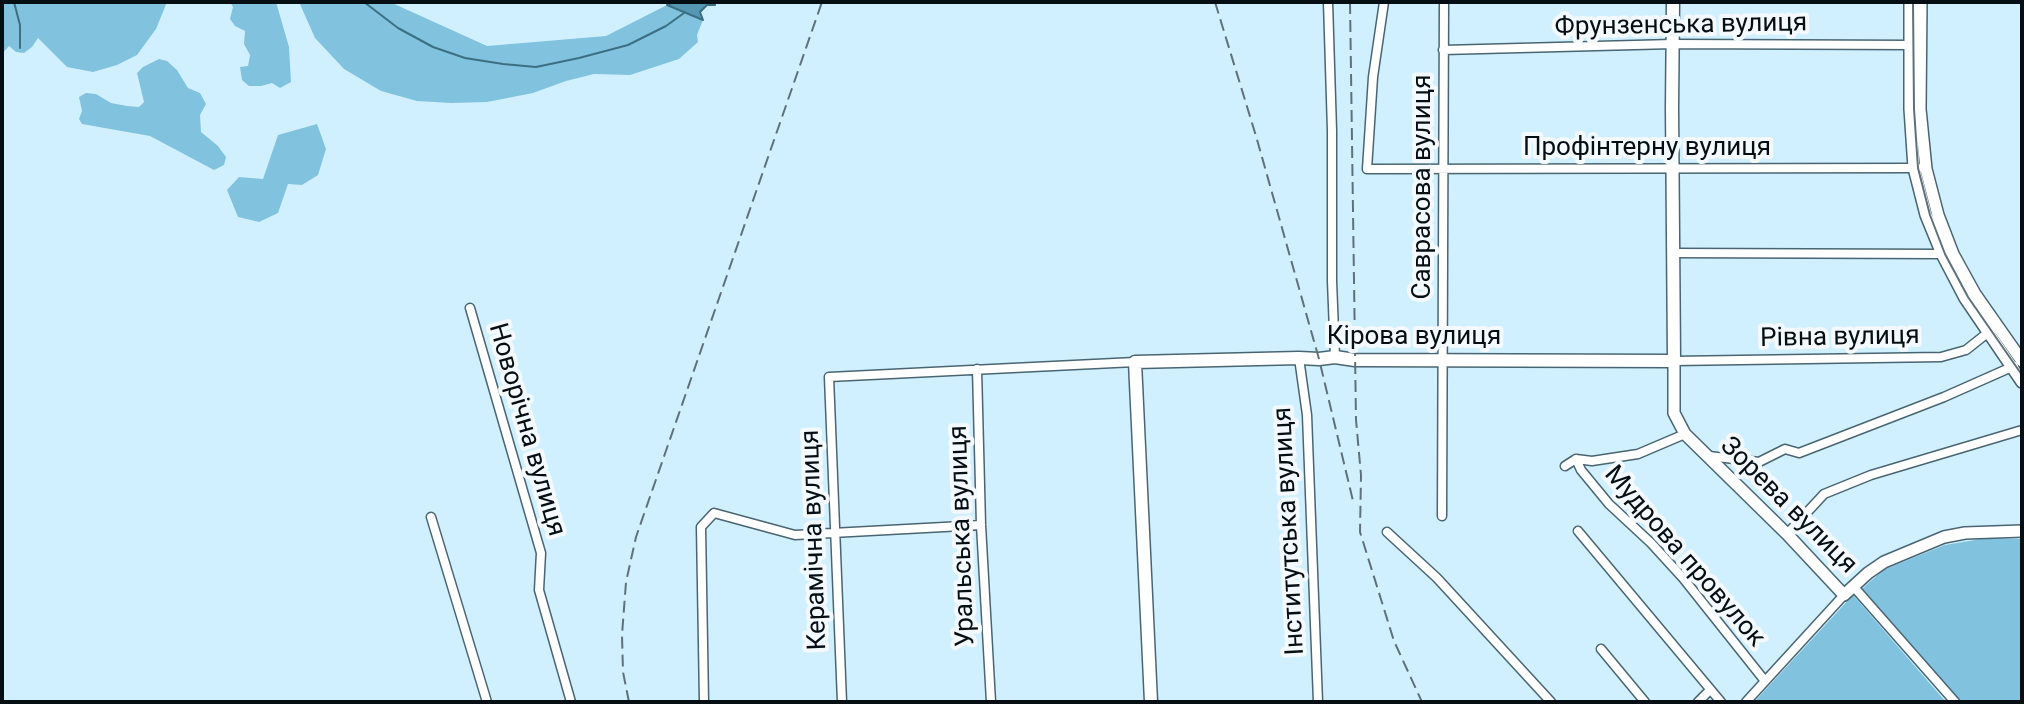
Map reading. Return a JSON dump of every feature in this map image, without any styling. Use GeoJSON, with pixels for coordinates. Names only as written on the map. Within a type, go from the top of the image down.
{"type":"FeatureCollection","features":[{"type":"Feature","properties":{"kind":"main road"},"geometry":{"type":"LineString","coordinates":[[1673,2],[1674,361]]}},
{"type":"Feature","properties":{"kind":"main road","name":"Кірова вулиця"},"geometry":{"type":"LineString","coordinates":[[1135,362],[1335,357],[1355,360],[1674,361]]}},
{"type":"Feature","properties":{"kind":"main road"},"geometry":{"type":"LineString","coordinates":[[1135,362],[1151,702]]}},
{"type":"Feature","properties":{"kind":"street"},"geometry":{"type":"LineString","coordinates":[[1328,2],[1335,357]]}},
{"type":"Feature","properties":{"kind":"street","name":"Профінтерну вулиця"},"geometry":{"type":"LineString","coordinates":[[1384,2],[1373,77],[1367,169],[1920,168]]}},
{"type":"Feature","properties":{"kind":"street","name":"Саврасова вулиця"},"geometry":{"type":"LineString","coordinates":[[1442,516],[1444,2]]}},
{"type":"Feature","properties":{"kind":"street"},"geometry":{"type":"LineString","coordinates":[[1910,2],[1915,45]]}},
{"type":"Feature","properties":{"kind":"street"},"geometry":{"type":"LineString","coordinates":[[1921,2],[1910,109],[1926,215],[1947,254],[1965,298],[2018,363],[2022,382]]}},
{"type":"Feature","properties":{"kind":"street","name":"Фрунзенська вулиця"},"geometry":{"type":"LineString","coordinates":[[1443,50],[1673,44],[1915,45]]}},
{"type":"Feature","properties":{"kind":"street"},"geometry":{"type":"LineString","coordinates":[[1673,253],[1947,254]]}},
{"type":"Feature","properties":{"kind":"street","name":"Новорічна вулиця"},"geometry":{"type":"LineString","coordinates":[[470,308],[541,553],[539,590],[571,702]]}},
{"type":"Feature","properties":{"kind":"street","name":"Рівна вулиця"},"geometry":{"type":"LineString","coordinates":[[1674,361],[1941,357],[1966,350],[1993,329]]}},
{"type":"Feature","properties":{"kind":"street","name":"Інститутська вулиця"},"geometry":{"type":"LineString","coordinates":[[1299,358],[1307,415],[1318,702]]}},
{"type":"Feature","properties":{"kind":"street","name":"Зорева вулиця"},"geometry":{"type":"LineString","coordinates":[[1674,361],[1674,413],[1685,434],[1849,590],[1884,562],[1944,537],[2022,531]]}},
{"type":"Feature","properties":{"kind":"street"},"geometry":{"type":"LineString","coordinates":[[977,369],[1135,362]]}},
{"type":"Feature","properties":{"kind":"street"},"geometry":{"type":"LineString","coordinates":[[1707,456],[1759,462],[1785,449],[1799,453],[1944,397],[2018,363]]}},
{"type":"Feature","properties":{"kind":"street","name":"Керамічна вулиця"},"geometry":{"type":"LineString","coordinates":[[842,702],[829,377],[977,369]]}},
{"type":"Feature","properties":{"kind":"street","name":"Уральська вулиця"},"geometry":{"type":"LineString","coordinates":[[977,369],[981,525],[991,702]]}},
{"type":"Feature","properties":{"kind":"street"},"geometry":{"type":"LineString","coordinates":[[1787,534],[1824,494],[1871,475],[2022,430]]}},
{"type":"Feature","properties":{"kind":"street"},"geometry":{"type":"LineString","coordinates":[[1565,466],[1576,459],[1592,461],[1638,454],[1685,434]]}},
{"type":"Feature","properties":{"kind":"street","name":"Мудрова провулок"},"geometry":{"type":"LineString","coordinates":[[1576,459],[1581,470],[1609,504],[1683,578],[1765,681]]}},
{"type":"Feature","properties":{"kind":"street"},"geometry":{"type":"LineString","coordinates":[[704,702],[701,527],[714,513],[795,535],[981,525]]}},
{"type":"Feature","properties":{"kind":"street"},"geometry":{"type":"LineString","coordinates":[[431,517],[487,702]]}},
{"type":"Feature","properties":{"kind":"street"},"geometry":{"type":"LineString","coordinates":[[1578,531],[1721,702]]}},
{"type":"Feature","properties":{"kind":"street"},"geometry":{"type":"LineString","coordinates":[[1387,532],[1437,578],[1551,702]]}},
{"type":"Feature","properties":{"kind":"street"},"geometry":{"type":"LineString","coordinates":[[1849,590],[1955,702]]}},
{"type":"Feature","properties":{"kind":"street","name":"Мудрова провулок"},"geometry":{"type":"LineString","coordinates":[[1746,702],[1849,590]]}},
{"type":"Feature","properties":{"kind":"street"},"geometry":{"type":"LineString","coordinates":[[1601,649],[1645,702]]}},
{"type":"Feature","properties":{"kind":"street"},"geometry":{"type":"LineString","coordinates":[[1698,702],[1710,690]]}},
{"type":"Feature","properties":{"kind":"shaded area"},"geometry":{"type":"Polygon","coordinates":[[[2,2],[167,2],[156,29],[137,55],[93,72],[67,67],[38,38],[24,53],[16,52],[9,46],[2,54],[2,2]]]}},
{"type":"Feature","properties":{"kind":"shaded area"},"geometry":{"type":"Polygon","coordinates":[[[230,2],[276,2],[289,47],[291,82],[280,88],[272,83],[249,86],[242,80],[240,67],[248,66],[250,55],[244,44],[245,31],[230,19],[233,7],[230,2]]]}},
{"type":"Feature","properties":{"kind":"shaded area"},"geometry":{"type":"Polygon","coordinates":[[[299,2],[390,2],[487,46],[606,36],[667,5],[703,20],[697,35],[698,42],[679,59],[630,75],[594,74],[533,93],[487,102],[451,103],[417,101],[381,91],[344,69],[315,38],[299,2]]]}},
{"type":"Feature","properties":{"kind":"shaded area"},"geometry":{"type":"Polygon","coordinates":[[[674,2],[715,2],[715,5],[707,5],[700,12],[703,20],[667,5],[674,2]]]}},
{"type":"Feature","properties":{"kind":"shaded area"},"geometry":{"type":"Polygon","coordinates":[[[159,59],[167,61],[177,70],[188,88],[200,93],[206,104],[200,115],[201,132],[226,157],[224,165],[214,170],[150,136],[82,124],[79,119],[82,111],[79,97],[86,93],[96,94],[111,103],[139,107],[144,102],[137,73],[159,59]]]}},
{"type":"Feature","properties":{"kind":"shaded area"},"geometry":{"type":"Polygon","coordinates":[[[317,124],[326,149],[318,175],[302,185],[288,184],[278,213],[259,222],[238,217],[227,190],[239,177],[263,179],[278,135],[317,124]]]}},
{"type":"Feature","properties":{"kind":"shaded area"},"geometry":{"type":"Polygon","coordinates":[[[1987,538],[2022,539],[2022,702],[1960,702],[1862,589],[1883,570],[1945,545],[1987,538]]]}},
{"type":"Feature","properties":{"kind":"shaded area"},"geometry":{"type":"Polygon","coordinates":[[[1853,595],[1946,702],[1754,702],[1853,595]]]}},
{"type":"Feature","properties":{"kind":"waterway"},"geometry":{"type":"LineString","coordinates":[[14,2],[20,25],[20,48]]}},
{"type":"Feature","properties":{"kind":"waterway"},"geometry":{"type":"LineString","coordinates":[[364,2],[398,28],[433,47],[465,58],[536,67],[628,45],[684,13]]}},
{"type":"Feature","properties":{"kind":"tram line"},"geometry":{"type":"LineString","coordinates":[[1913,2],[1918,168],[1930,215],[1945,254],[1968,297],[2022,375]]}},
{"type":"Feature","properties":{"kind":"railway"},"geometry":{"type":"LineString","coordinates":[[629,702],[623,672],[622,635],[626,582],[636,537],[822,2]]}},
{"type":"Feature","properties":{"kind":"railway"},"geometry":{"type":"LineString","coordinates":[[1215,2],[1319,359],[1354,505]]}},
{"type":"Feature","properties":{"kind":"railway"},"geometry":{"type":"LineString","coordinates":[[1350,2],[1360,532],[1394,641],[1422,702]]}}]}
